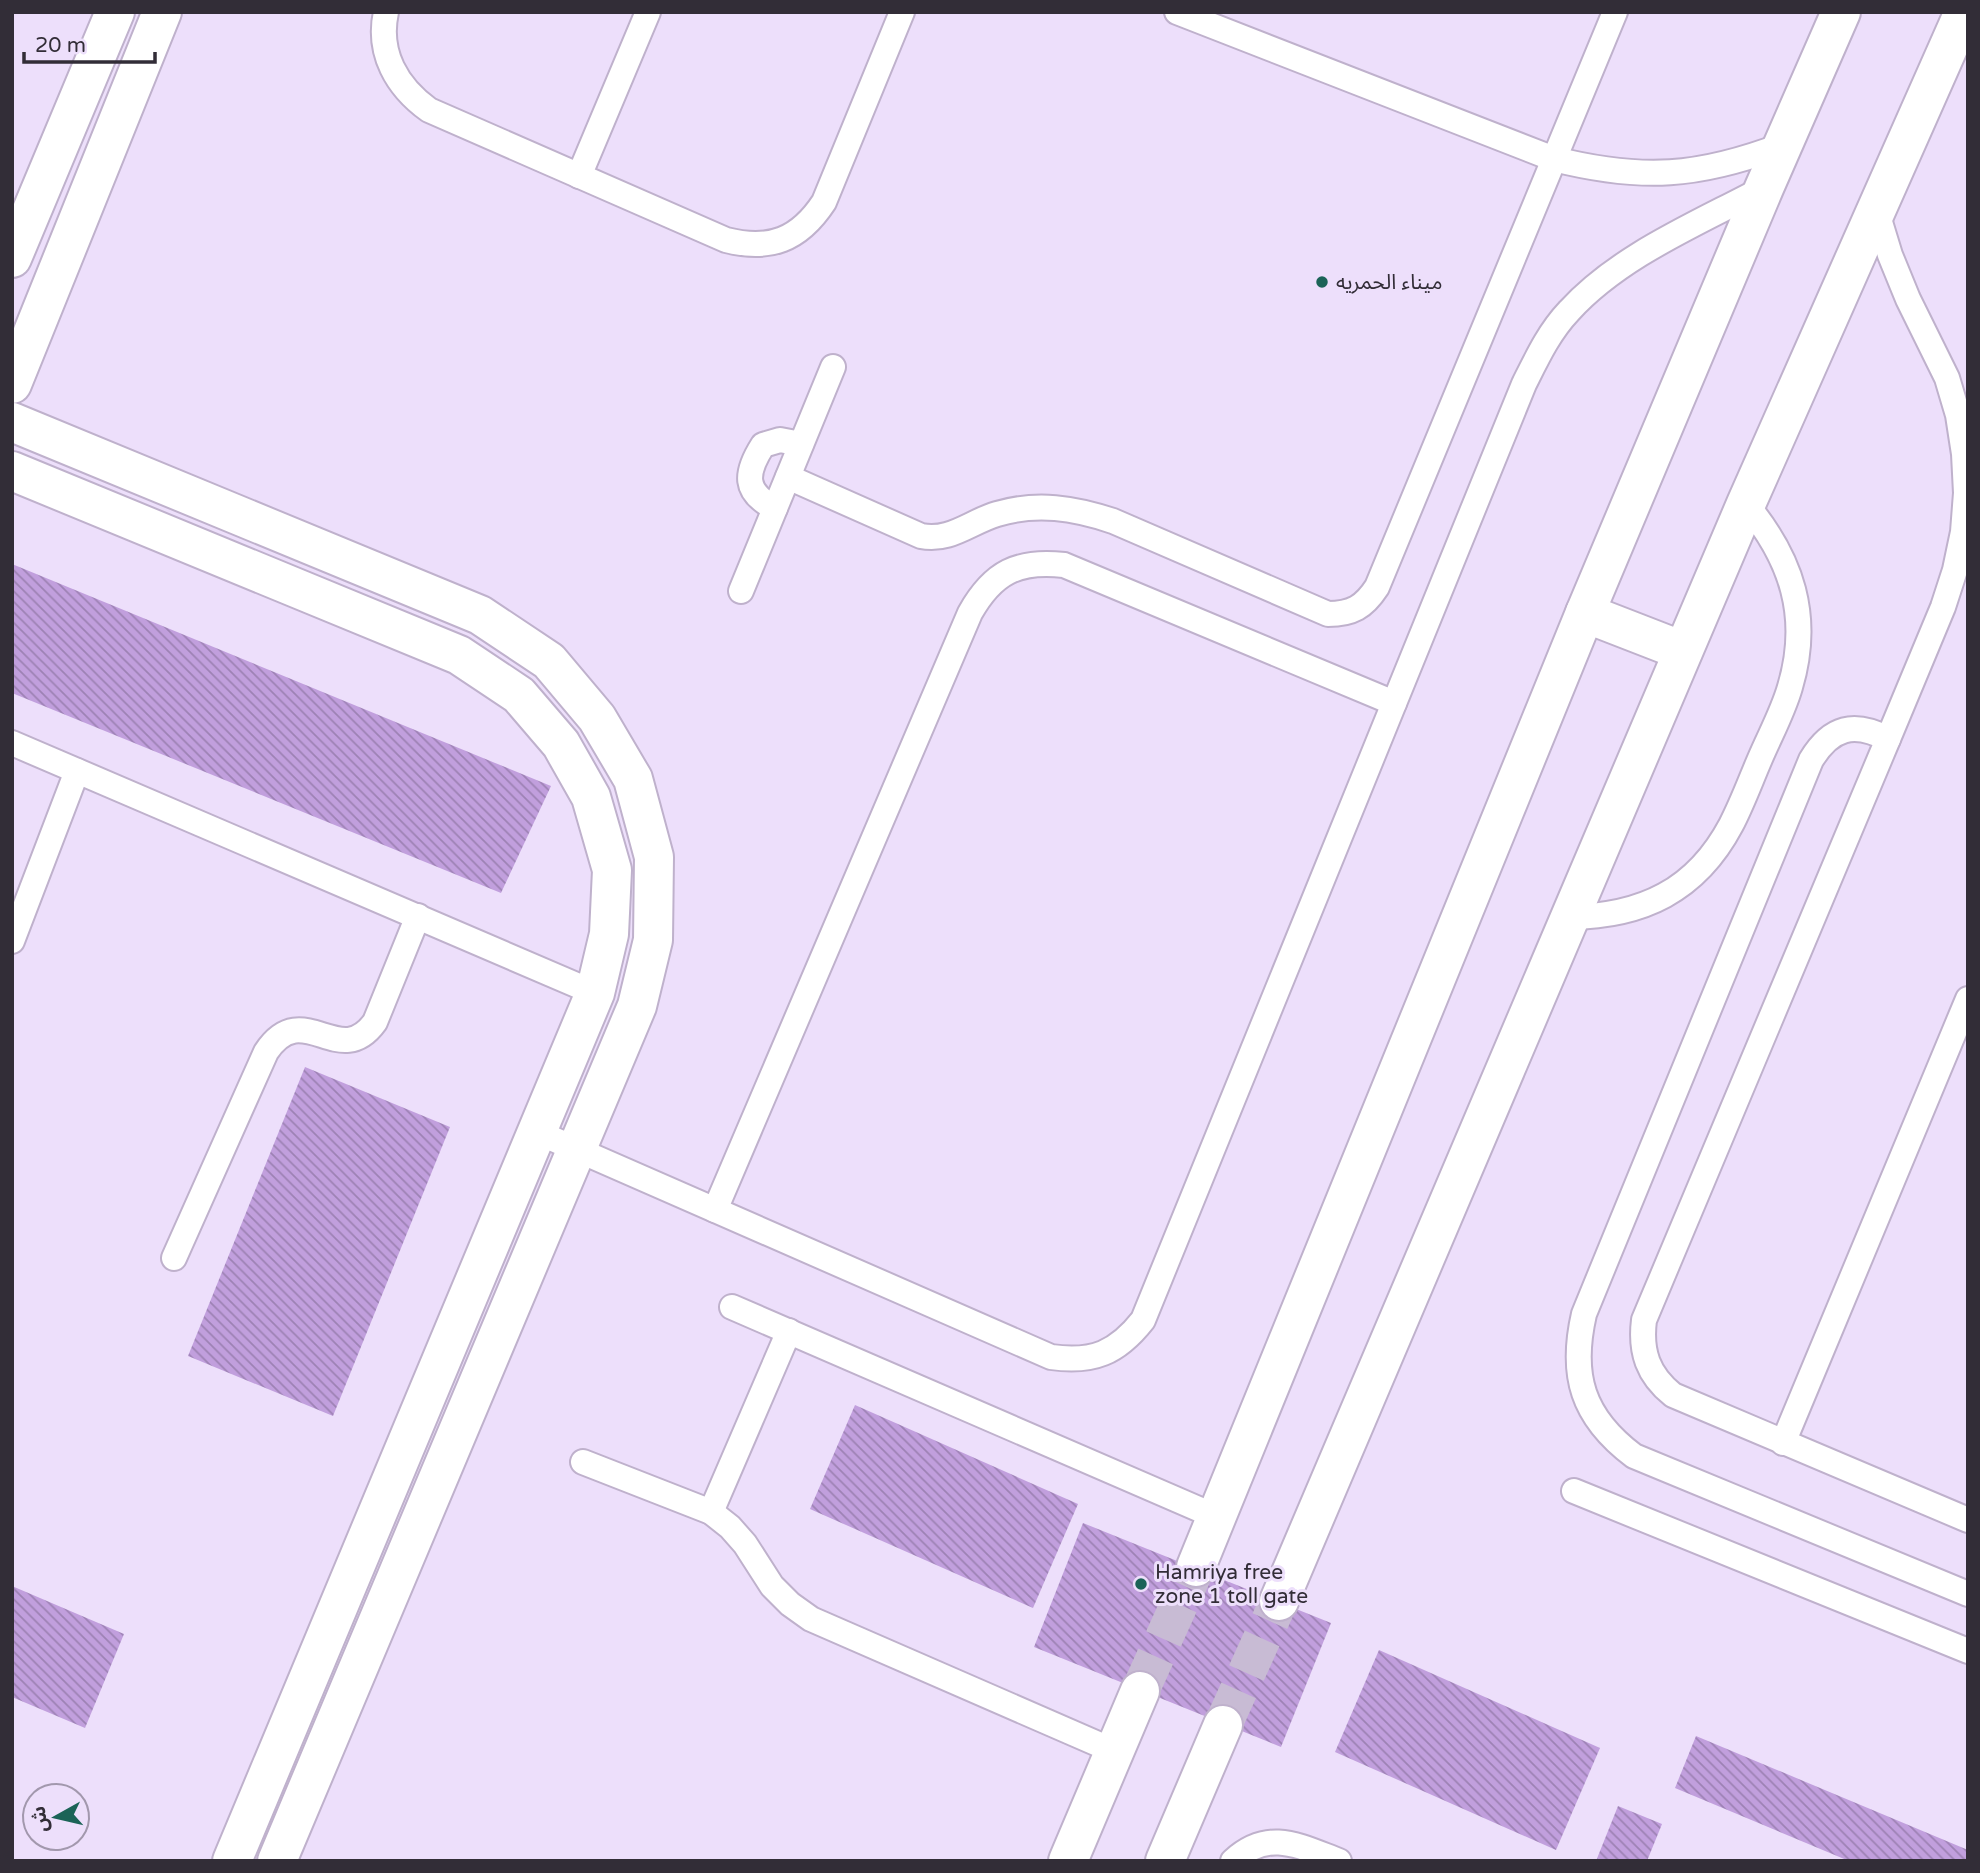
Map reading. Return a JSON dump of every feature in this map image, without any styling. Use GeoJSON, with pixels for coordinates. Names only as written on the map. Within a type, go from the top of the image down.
{"type":"FeatureCollection","features":[{"type":"Feature","properties":{"kind":"street"},"geometry":{"type":"LineString","coordinates":[[12,258],[115,12]]}},
{"type":"Feature","properties":{"kind":"street"},"geometry":{"type":"LineString","coordinates":[[13,378],[162,12]]}},
{"type":"Feature","properties":{"kind":"street"},"geometry":{"type":"LineString","coordinates":[[1196,1567],[1585,613],[1764,187],[1841,12]]}},
{"type":"Feature","properties":{"kind":"street"},"geometry":{"type":"LineString","coordinates":[[1279,1601],[1746,504],[1964,12]]}},
{"type":"Feature","properties":{"kind":"street"},"geometry":{"type":"LineString","coordinates":[[12,422],[480,615],[549,661],[597,718],[632,779],[654,857],[653,940],[637,1006],[579,1150],[277,1861]]}},
{"type":"Feature","properties":{"kind":"street"},"geometry":{"type":"LineString","coordinates":[[12,471],[459,655],[519,695],[561,744],[591,797],[612,870],[609,934],[595,993],[232,1861]]}},
{"type":"Feature","properties":{"kind":"street"},"geometry":{"type":"LineString","coordinates":[[1585,613],[1683,651]]}},
{"type":"Feature","properties":{"kind":"street"},"geometry":{"type":"LineString","coordinates":[[1068,1861],[1140,1691]]}},
{"type":"Feature","properties":{"kind":"street"},"geometry":{"type":"LineString","coordinates":[[1165,1861],[1223,1725]]}},
{"type":"Feature","properties":{"kind":"lane"},"geometry":{"type":"LineString","coordinates":[[386,12],[384,41],[389,62],[398,81],[412,97],[429,110],[726,240],[762,245],[789,237],[813,219],[824,202],[902,12]]}},
{"type":"Feature","properties":{"kind":"lane"},"geometry":{"type":"LineString","coordinates":[[579,176],[648,12]]}},
{"type":"Feature","properties":{"kind":"lane"},"geometry":{"type":"LineString","coordinates":[[1177,12],[1554,159],[1596,169],[1668,173],[1707,168],[1746,159],[1783,145]]}},
{"type":"Feature","properties":{"kind":"lane"},"geometry":{"type":"LineString","coordinates":[[788,477],[921,536],[932,538],[944,537],[998,514],[1024,508],[1052,507],[1081,511],[1113,521],[1328,614],[1343,614],[1356,610],[1368,600],[1377,587],[1615,12]]}},
{"type":"Feature","properties":{"kind":"lane"},"geometry":{"type":"LineString","coordinates":[[537,1132],[1051,1357],[1070,1360],[1089,1358],[1108,1352],[1122,1343],[1143,1320],[1524,384],[1543,346],[1568,312],[1595,286],[1626,263],[1764,187]]}},
{"type":"Feature","properties":{"kind":"lane"},"geometry":{"type":"LineString","coordinates":[[1876,209],[1890,255],[1908,299],[1947,378],[1958,415],[1966,493],[1963,531],[1955,570],[1943,607],[1651,1303],[1643,1329],[1644,1357],[1651,1372],[1667,1390],[1687,1402],[1968,1521]]}},
{"type":"Feature","properties":{"kind":"lane"},"geometry":{"type":"LineString","coordinates":[[741,591],[833,367]]}},
{"type":"Feature","properties":{"kind":"lane"},"geometry":{"type":"LineString","coordinates":[[775,508],[756,497],[751,489],[751,471],[763,445],[780,440],[801,444]]}},
{"type":"Feature","properties":{"kind":"lane"},"geometry":{"type":"LineString","coordinates":[[1570,917],[1602,916],[1634,909],[1665,896],[1691,877],[1714,852],[1731,824],[1790,689],[1797,656],[1799,624],[1794,590],[1783,559],[1768,530],[1746,504]]}},
{"type":"Feature","properties":{"kind":"lane"},"geometry":{"type":"LineString","coordinates":[[715,1210],[970,613],[982,592],[999,577],[1019,567],[1042,563],[1064,565],[1394,703]]}},
{"type":"Feature","properties":{"kind":"lane"},"geometry":{"type":"LineString","coordinates":[[1888,739],[1874,731],[1859,728],[1844,730],[1830,736],[1819,746],[1811,760],[1584,1314],[1577,1362],[1581,1386],[1601,1426],[1616,1443],[1634,1456],[1968,1594]]}},
{"type":"Feature","properties":{"kind":"lane"},"geometry":{"type":"LineString","coordinates":[[12,743],[595,993]]}},
{"type":"Feature","properties":{"kind":"lane"},"geometry":{"type":"LineString","coordinates":[[12,941],[78,771]]}},
{"type":"Feature","properties":{"kind":"lane"},"geometry":{"type":"LineString","coordinates":[[174,1258],[266,1052],[274,1041],[285,1033],[298,1030],[312,1031],[345,1042],[357,1040],[368,1033],[375,1023],[418,916]]}},
{"type":"Feature","properties":{"kind":"lane"},"geometry":{"type":"LineString","coordinates":[[1783,1443],[1968,999]]}},
{"type":"Feature","properties":{"kind":"lane"},"geometry":{"type":"LineString","coordinates":[[732,1307],[1217,1517]]}},
{"type":"Feature","properties":{"kind":"lane"},"geometry":{"type":"LineString","coordinates":[[711,1512],[789,1331]]}},
{"type":"Feature","properties":{"kind":"lane"},"geometry":{"type":"LineString","coordinates":[[583,1462],[711,1512],[738,1535],[772,1586],[790,1604],[811,1619],[1115,1751]]}},
{"type":"Feature","properties":{"kind":"lane"},"geometry":{"type":"LineString","coordinates":[[1574,1491],[1968,1651]]}},
{"type":"Feature","properties":{"kind":"lane"},"geometry":{"type":"LineString","coordinates":[[1233,1861],[1246,1849],[1276,1841],[1291,1843],[1339,1861]]}},
{"type":"Feature","properties":{"kind":"building"},"geometry":{"type":"Polygon","coordinates":[[[12,564],[551,786],[501,893],[12,693],[12,564]]]}},
{"type":"Feature","properties":{"kind":"building"},"geometry":{"type":"Polygon","coordinates":[[[305,1067],[450,1127],[333,1416],[188,1356],[305,1067]]]}},
{"type":"Feature","properties":{"kind":"building"},"geometry":{"type":"Polygon","coordinates":[[[855,1405],[1078,1504],[1033,1608],[810,1509],[855,1405]]]}},
{"type":"Feature","properties":{"kind":"building"},"geometry":{"type":"Polygon","coordinates":[[[1083,1523],[1331,1623],[1281,1747],[1034,1647],[1083,1523]]]}},
{"type":"Feature","properties":{"kind":"building"},"geometry":{"type":"Polygon","coordinates":[[[12,1586],[124,1634],[85,1728],[12,1697],[12,1586]]]}},
{"type":"Feature","properties":{"kind":"building"},"geometry":{"type":"Polygon","coordinates":[[[1379,1650],[1600,1748],[1556,1850],[1335,1752],[1379,1650]]]}},
{"type":"Feature","properties":{"kind":"building"},"geometry":{"type":"Polygon","coordinates":[[[1696,1736],[1968,1850],[1968,1861],[1849,1861],[1675,1788],[1696,1736]]]}},
{"type":"Feature","properties":{"kind":"building"},"geometry":{"type":"Polygon","coordinates":[[[1618,1806],[1662,1824],[1647,1861],[1596,1861],[1618,1806]]]}},
{"type":"Feature","properties":{"kind":"tunnel"},"geometry":{"type":"LineString","coordinates":[[1140,1691],[1196,1567]]}},
{"type":"Feature","properties":{"kind":"tunnel"},"geometry":{"type":"LineString","coordinates":[[1223,1725],[1279,1601]]}},
{"type":"Feature","properties":{"kind":"place","name":"ميناء الحمريه"},"geometry":{"type":"Point","coordinates":[1322,282]}},
{"type":"Feature","properties":{"kind":"place","name":"Hamriya free zone 1 toll gate"},"geometry":{"type":"Point","coordinates":[1141,1584]}}]}
